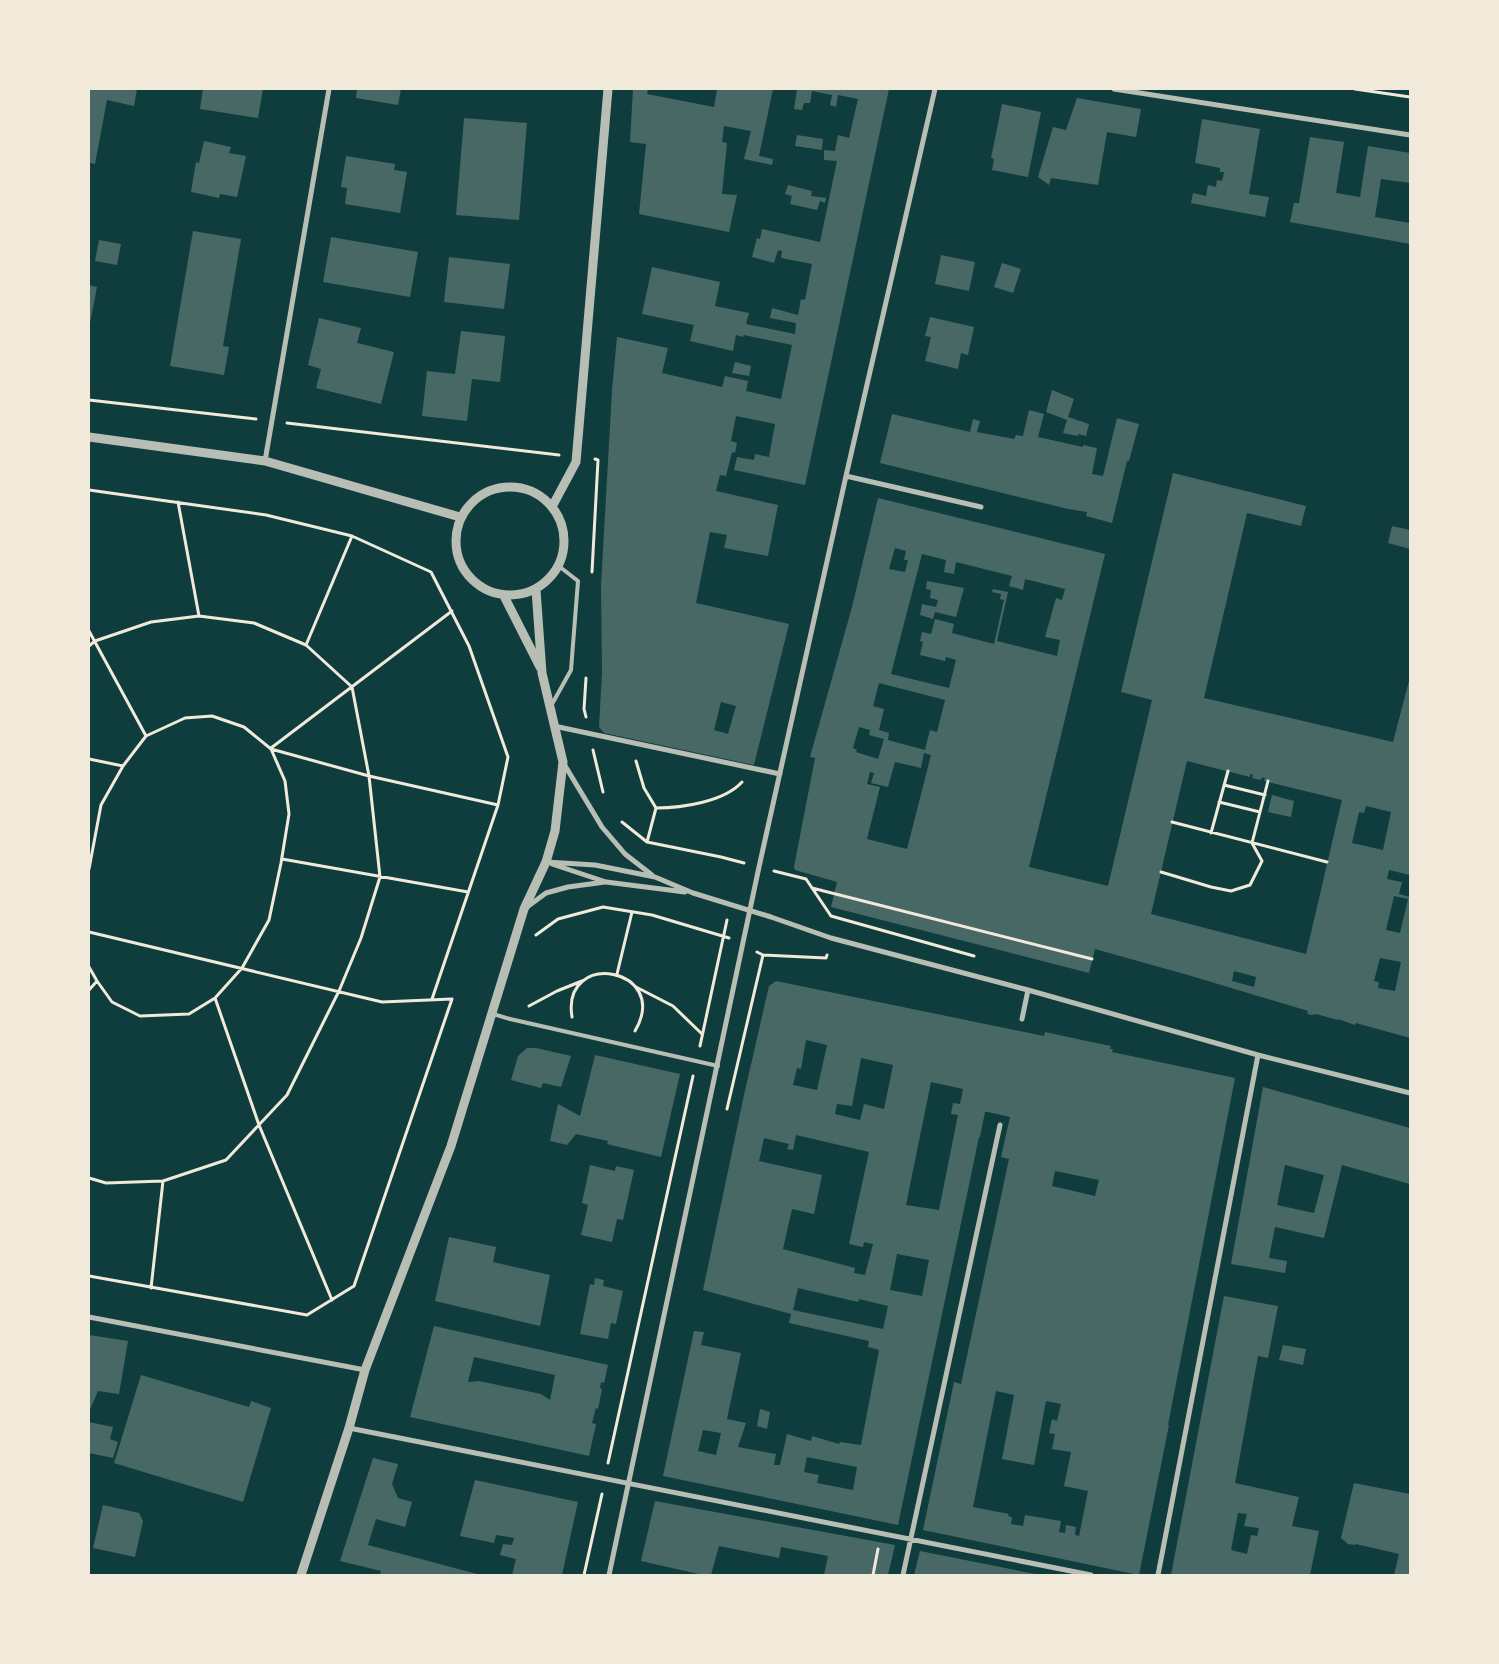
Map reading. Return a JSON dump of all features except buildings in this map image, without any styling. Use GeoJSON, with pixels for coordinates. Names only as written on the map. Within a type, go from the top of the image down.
{"type":"FeatureCollection","features":[{"type":"Feature","properties":{"kind":"street"},"geometry":{"type":"LineString","coordinates":[[265,461],[329,89]]}},
{"type":"Feature","properties":{"kind":"street"},"geometry":{"type":"LineString","coordinates":[[553,505],[576,462],[608,89]]}},
{"type":"Feature","properties":{"kind":"street"},"geometry":{"type":"LineString","coordinates":[[609,1575],[630,1485],[780,774],[935,89]]}},
{"type":"Feature","properties":{"kind":"street"},"geometry":{"type":"LineString","coordinates":[[1114,89],[1410,136]]}},
{"type":"Feature","properties":{"kind":"street"},"geometry":{"type":"LineString","coordinates":[[89,437],[265,461],[460,517]]}},
{"type":"Feature","properties":{"kind":"street"},"geometry":{"type":"LineString","coordinates":[[846,476],[981,507]]}},
{"type":"Feature","properties":{"kind":"street"},"geometry":{"type":"LineString","coordinates":[[522,486],[553,505],[566,535],[560,567],[536,590],[504,596],[472,582],[455,551],[460,517],[486,491],[522,486]]}},
{"type":"Feature","properties":{"kind":"street"},"geometry":{"type":"LineString","coordinates":[[536,590],[542,673],[563,762],[602,828],[625,854],[655,877]]}},
{"type":"Feature","properties":{"kind":"street"},"geometry":{"type":"LineString","coordinates":[[504,596],[542,673]]}},
{"type":"Feature","properties":{"kind":"street"},"geometry":{"type":"LineString","coordinates":[[554,726],[780,774]]}},
{"type":"Feature","properties":{"kind":"street"},"geometry":{"type":"LineString","coordinates":[[301,1575],[366,1370],[451,1146],[524,909],[546,862],[555,831],[563,762]]}},
{"type":"Feature","properties":{"kind":"street"},"geometry":{"type":"LineString","coordinates":[[546,862],[595,865],[655,877],[693,894]]}},
{"type":"Feature","properties":{"kind":"street"},"geometry":{"type":"LineString","coordinates":[[546,862],[606,882],[693,894],[772,917],[831,938],[1028,990],[1258,1055],[1410,1093]]}},
{"type":"Feature","properties":{"kind":"street"},"geometry":{"type":"LineString","coordinates":[[524,909],[546,893],[568,887],[606,882]]}},
{"type":"Feature","properties":{"kind":"street"},"geometry":{"type":"LineString","coordinates":[[1022,1019],[1028,990]]}},
{"type":"Feature","properties":{"kind":"street"},"geometry":{"type":"LineString","coordinates":[[1158,1575],[1258,1055]]}},
{"type":"Feature","properties":{"kind":"street"},"geometry":{"type":"LineString","coordinates":[[903,1575],[1000,1125]]}},
{"type":"Feature","properties":{"kind":"street"},"geometry":{"type":"LineString","coordinates":[[89,1316],[366,1370]]}},
{"type":"Feature","properties":{"kind":"street"},"geometry":{"type":"LineString","coordinates":[[349,1428],[1091,1575]]}},
{"type":"Feature","properties":{"kind":"lane"},"geometry":{"type":"LineString","coordinates":[[550,708],[571,670],[578,581],[560,567]]}},
{"type":"Feature","properties":{"kind":"lane"},"geometry":{"type":"LineString","coordinates":[[492,1014],[718,1066]]}},
{"type":"Feature","properties":{"kind":"path"},"geometry":{"type":"LineString","coordinates":[[1355,89],[1410,97]]}},
{"type":"Feature","properties":{"kind":"path"},"geometry":{"type":"LineString","coordinates":[[89,490],[266,515],[352,536],[431,572],[469,646],[508,757],[498,805],[432,999]]}},
{"type":"Feature","properties":{"kind":"path"},"geometry":{"type":"LineString","coordinates":[[178,502],[198,616]]}},
{"type":"Feature","properties":{"kind":"path"},"geometry":{"type":"LineString","coordinates":[[306,645],[352,536]]}},
{"type":"Feature","properties":{"kind":"path"},"geometry":{"type":"LineString","coordinates":[[271,749],[452,611]]}},
{"type":"Feature","properties":{"kind":"path"},"geometry":{"type":"LineString","coordinates":[[89,646],[95,641],[152,622],[198,616],[254,623],[306,645],[352,687],[369,776],[380,877],[361,938],[339,992],[287,1095],[226,1160],[163,1180],[106,1183],[89,1178]]}},
{"type":"Feature","properties":{"kind":"path"},"geometry":{"type":"LineString","coordinates":[[89,631],[146,736]]}},
{"type":"Feature","properties":{"kind":"path"},"geometry":{"type":"LineString","coordinates":[[89,869],[101,805],[123,766],[146,736],[185,718],[212,716],[244,727],[271,749],[369,776],[498,805]]}},
{"type":"Feature","properties":{"kind":"path"},"geometry":{"type":"LineString","coordinates":[[636,743],[634,757],[644,788],[656,808],[647,842]]}},
{"type":"Feature","properties":{"kind":"path"},"geometry":{"type":"LineString","coordinates":[[89,967],[112,1002],[140,1016],[189,1014],[215,998],[242,968],[269,920],[289,814],[285,781],[271,749]]}},
{"type":"Feature","properties":{"kind":"path"},"geometry":{"type":"LineString","coordinates":[[89,759],[123,766]]}},
{"type":"Feature","properties":{"kind":"path"},"geometry":{"type":"LineString","coordinates":[[656,808],[676,808],[710,800],[738,787],[754,769]]}},
{"type":"Feature","properties":{"kind":"path"},"geometry":{"type":"LineString","coordinates":[[1211,833],[1228,771]]}},
{"type":"Feature","properties":{"kind":"path"},"geometry":{"type":"LineString","coordinates":[[1161,872],[1231,891],[1250,885],[1262,861],[1252,843],[1268,781]]}},
{"type":"Feature","properties":{"kind":"path"},"geometry":{"type":"LineString","coordinates":[[1224,785],[1265,794]]}},
{"type":"Feature","properties":{"kind":"path"},"geometry":{"type":"LineString","coordinates":[[1219,802],[1260,812]]}},
{"type":"Feature","properties":{"kind":"path"},"geometry":{"type":"LineString","coordinates":[[1172,822],[1327,862]]}},
{"type":"Feature","properties":{"kind":"path"},"geometry":{"type":"LineString","coordinates":[[282,859],[468,892]]}},
{"type":"Feature","properties":{"kind":"path"},"geometry":{"type":"LineString","coordinates":[[812,888],[1092,959]]}},
{"type":"Feature","properties":{"kind":"path"},"geometry":{"type":"LineString","coordinates":[[584,1575],[730,904]]}},
{"type":"Feature","properties":{"kind":"path"},"geometry":{"type":"LineString","coordinates":[[535,935],[558,919],[603,907],[652,915],[724,935],[763,955],[826,958],[831,938]]}},
{"type":"Feature","properties":{"kind":"path"},"geometry":{"type":"LineString","coordinates":[[617,974],[632,912]]}},
{"type":"Feature","properties":{"kind":"path"},"geometry":{"type":"LineString","coordinates":[[89,932],[382,1002],[452,999],[354,1286],[307,1315],[89,1276]]}},
{"type":"Feature","properties":{"kind":"path"},"geometry":{"type":"LineString","coordinates":[[583,1036],[572,1020],[570,1009],[572,998],[576,989],[583,981],[593,974],[605,972],[617,974],[627,979],[673,1006],[702,1034]]}},
{"type":"Feature","properties":{"kind":"path"},"geometry":{"type":"LineString","coordinates":[[89,990],[97,981]]}},
{"type":"Feature","properties":{"kind":"path"},"geometry":{"type":"LineString","coordinates":[[510,1019],[525,1008],[557,991],[583,981]]}},
{"type":"Feature","properties":{"kind":"path"},"geometry":{"type":"LineString","coordinates":[[616,1043],[627,1038],[641,1020],[643,1009],[641,997],[636,986]]}},
{"type":"Feature","properties":{"kind":"path"},"geometry":{"type":"LineString","coordinates":[[215,998],[259,1125],[332,1300]]}},
{"type":"Feature","properties":{"kind":"path"},"geometry":{"type":"LineString","coordinates":[[152,1288],[163,1180]]}},
{"type":"Feature","properties":{"kind":"path"},"geometry":{"type":"LineString","coordinates":[[873,1575],[882,1533]]}}]}
